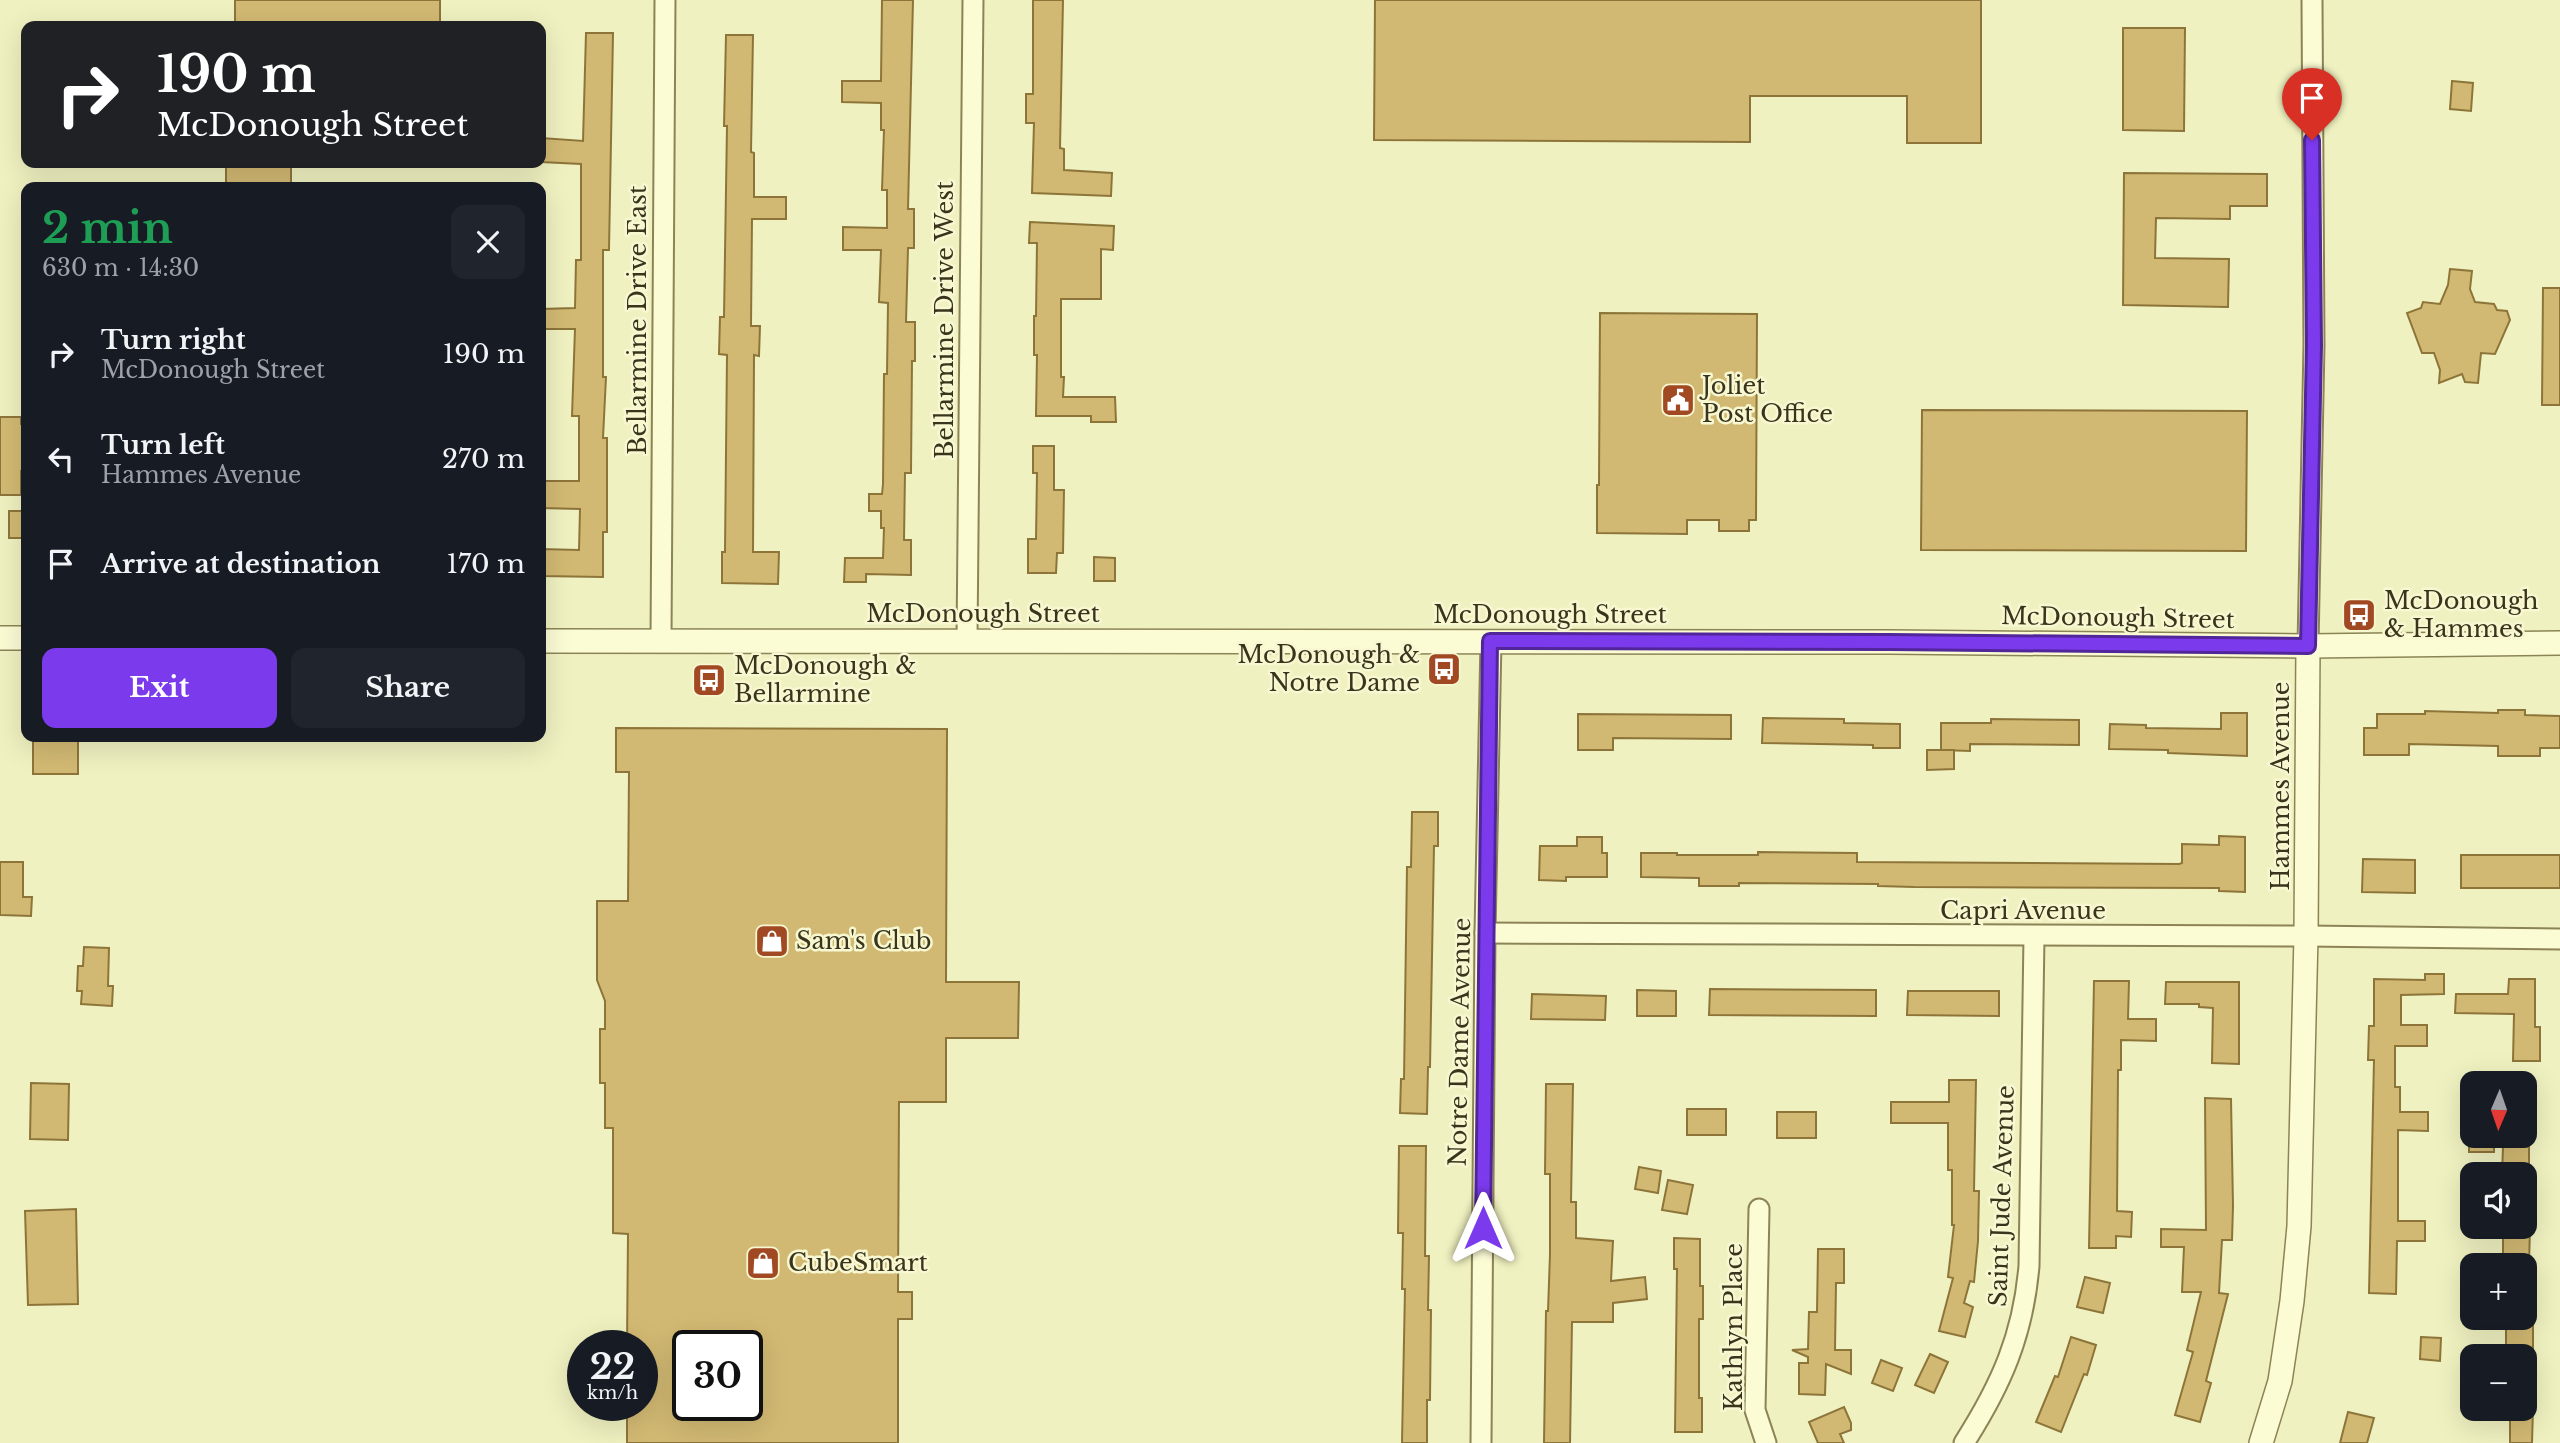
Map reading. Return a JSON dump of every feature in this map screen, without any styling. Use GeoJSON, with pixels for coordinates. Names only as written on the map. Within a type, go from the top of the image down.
{"type":"FeatureCollection","features":[{"type":"Feature","properties":{"kind":"street","name":"Bellarmine Drive East"},"geometry":{"type":"LineString","coordinates":[[661,641],[665,0]]}},
{"type":"Feature","properties":{"kind":"street","name":"Bellarmine Drive West"},"geometry":{"type":"LineString","coordinates":[[967,640],[972,0]]}},
{"type":"Feature","properties":{"kind":"street","name":"Hammes Avenue"},"geometry":{"type":"LineString","coordinates":[[2261,1443],[2280,1381],[2298,1238],[2306,936],[2314,345],[2312,0]]}},
{"type":"Feature","properties":{"kind":"street"},"geometry":{"type":"LineString","coordinates":[[0,638],[21,638]]}},
{"type":"Feature","properties":{"kind":"street","name":"McDonough Street"},"geometry":{"type":"LineString","coordinates":[[546,641],[1890,642],[2308,646],[2560,643]]}},
{"type":"Feature","properties":{"kind":"street","name":"Notre Dame Avenue"},"geometry":{"type":"LineString","coordinates":[[1481,1443],[1490,641]]}},
{"type":"Feature","properties":{"kind":"street","name":"Capri Avenue"},"geometry":{"type":"LineString","coordinates":[[1485,933],[2306,936],[2560,940]]}},
{"type":"Feature","properties":{"kind":"street","name":"Saint Jude Avenue"},"geometry":{"type":"LineString","coordinates":[[1964,1443],[1993,1395],[2018,1336],[2026,1303],[2029,1266],[2034,936]]}},
{"type":"Feature","properties":{"kind":"street","name":"Kathlyn Place"},"geometry":{"type":"LineString","coordinates":[[1759,1209],[1755,1410],[1766,1443]]}},
{"type":"Feature","properties":{"kind":"building"},"geometry":{"type":"Polygon","coordinates":[[[235,0],[440,0],[440,21],[235,21],[235,0]]]}},
{"type":"Feature","properties":{"kind":"building"},"geometry":{"type":"Polygon","coordinates":[[[882,0],[913,0],[908,209],[914,209],[914,248],[908,248],[906,322],[915,322],[915,361],[912,361],[911,473],[905,473],[904,540],[911,540],[911,575],[866,574],[866,582],[844,582],[845,558],[883,558],[884,528],[881,528],[881,511],[869,511],[869,494],[882,494],[883,484],[888,303],[879,302],[881,250],[843,250],[843,227],[887,228],[887,190],[882,190],[884,130],[881,130],[881,103],[842,102],[842,81],[881,81],[882,0]]]}},
{"type":"Feature","properties":{"kind":"building"},"geometry":{"type":"Polygon","coordinates":[[[1033,0],[1063,0],[1060,148],[1064,149],[1064,170],[1112,173],[1111,196],[1032,193],[1034,123],[1026,123],[1026,94],[1033,94],[1033,0]]]}},
{"type":"Feature","properties":{"kind":"building"},"geometry":{"type":"Polygon","coordinates":[[[1375,0],[1981,0],[1981,143],[1907,143],[1907,96],[1750,96],[1750,142],[1374,140],[1375,0]]]}},
{"type":"Feature","properties":{"kind":"building"},"geometry":{"type":"Polygon","coordinates":[[[2123,28],[2185,28],[2184,131],[2123,130],[2123,28]]]}},
{"type":"Feature","properties":{"kind":"building"},"geometry":{"type":"Polygon","coordinates":[[[586,33],[613,33],[609,250],[603,250],[603,377],[606,377],[603,438],[607,438],[607,532],[603,532],[603,577],[546,576],[546,549],[579,550],[580,509],[546,508],[546,481],[579,481],[579,416],[572,416],[575,329],[546,329],[546,309],[575,308],[576,260],[581,260],[581,164],[546,162],[546,138],[583,141],[586,33]]]}},
{"type":"Feature","properties":{"kind":"building"},"geometry":{"type":"Polygon","coordinates":[[[726,35],[753,35],[751,152],[754,153],[754,197],[786,197],[786,219],[752,219],[751,326],[760,326],[759,356],[754,355],[753,552],[779,552],[778,584],[722,583],[722,552],[725,552],[727,355],[719,354],[720,317],[724,317],[726,35]]]}},
{"type":"Feature","properties":{"kind":"building"},"geometry":{"type":"Polygon","coordinates":[[[2452,81],[2473,83],[2471,111],[2450,109],[2452,81]]]}},
{"type":"Feature","properties":{"kind":"building"},"geometry":{"type":"Polygon","coordinates":[[[226,168],[291,168],[291,182],[226,182],[226,168]]]}},
{"type":"Feature","properties":{"kind":"building"},"geometry":{"type":"Polygon","coordinates":[[[2124,173],[2267,174],[2267,206],[2230,206],[2230,219],[2156,218],[2155,258],[2229,259],[2228,307],[2123,305],[2124,173]]]}},
{"type":"Feature","properties":{"kind":"building"},"geometry":{"type":"Polygon","coordinates":[[[1030,222],[1114,226],[1113,250],[1101,249],[1101,299],[1061,299],[1061,377],[1064,377],[1063,397],[1115,397],[1116,422],[1091,422],[1091,416],[1036,416],[1037,355],[1034,355],[1034,316],[1037,243],[1029,243],[1030,222]]]}},
{"type":"Feature","properties":{"kind":"building"},"geometry":{"type":"Polygon","coordinates":[[[2450,269],[2472,271],[2470,289],[2475,302],[2494,304],[2497,310],[2507,311],[2510,320],[2495,354],[2481,353],[2478,383],[2465,382],[2462,374],[2439,383],[2440,370],[2434,353],[2422,353],[2407,313],[2421,308],[2423,302],[2440,304],[2448,285],[2450,269]]]}},
{"type":"Feature","properties":{"kind":"building"},"geometry":{"type":"Polygon","coordinates":[[[2543,288],[2560,288],[2560,405],[2542,405],[2543,288]]]}},
{"type":"Feature","properties":{"kind":"building","name":"Joliet Post Office"},"geometry":{"type":"Polygon","coordinates":[[[1600,313],[1757,314],[1756,520],[1749,520],[1749,531],[1719,531],[1719,520],[1687,520],[1687,534],[1597,533],[1600,313]]]}},
{"type":"Feature","properties":{"kind":"building"},"geometry":{"type":"Polygon","coordinates":[[[1922,410],[2247,411],[2246,551],[1921,550],[1922,410]]]}},
{"type":"Feature","properties":{"kind":"building"},"geometry":{"type":"Polygon","coordinates":[[[0,417],[21,417],[21,495],[0,495],[0,417]]]}},
{"type":"Feature","properties":{"kind":"building"},"geometry":{"type":"Polygon","coordinates":[[[1033,446],[1054,446],[1054,490],[1064,490],[1063,553],[1057,553],[1056,573],[1028,573],[1028,539],[1036,539],[1037,473],[1033,473],[1033,446]]]}},
{"type":"Feature","properties":{"kind":"building"},"geometry":{"type":"Polygon","coordinates":[[[9,511],[21,511],[21,538],[9,538],[9,511]]]}},
{"type":"Feature","properties":{"kind":"building"},"geometry":{"type":"Polygon","coordinates":[[[1094,557],[1115,558],[1115,581],[1094,581],[1094,557]]]}},
{"type":"Feature","properties":{"kind":"building"},"geometry":{"type":"Polygon","coordinates":[[[2498,710],[2525,710],[2525,715],[2560,716],[2560,748],[2540,748],[2540,756],[2498,756],[2498,746],[2409,744],[2409,755],[2364,755],[2364,728],[2377,728],[2377,714],[2425,714],[2425,711],[2498,713],[2498,710]]]}},
{"type":"Feature","properties":{"kind":"building"},"geometry":{"type":"Polygon","coordinates":[[[2221,713],[2247,713],[2247,756],[2109,749],[2110,724],[2146,725],[2146,728],[2221,729],[2221,713]]]}},
{"type":"Feature","properties":{"kind":"building"},"geometry":{"type":"Polygon","coordinates":[[[1578,714],[1731,715],[1731,739],[1613,738],[1613,750],[1578,750],[1578,714]]]}},
{"type":"Feature","properties":{"kind":"building"},"geometry":{"type":"Polygon","coordinates":[[[1763,718],[1844,719],[1844,723],[1900,724],[1900,748],[1762,743],[1763,718]]]}},
{"type":"Feature","properties":{"kind":"building"},"geometry":{"type":"Polygon","coordinates":[[[1991,719],[2079,720],[2079,745],[1970,744],[1970,751],[1941,750],[1941,723],[1991,723],[1991,719]]]}},
{"type":"Feature","properties":{"kind":"building","name":"Sam's Club"},"geometry":{"type":"Polygon","coordinates":[[[616,728],[947,729],[946,982],[1019,982],[1018,1038],[946,1038],[946,1102],[899,1102],[898,1292],[912,1292],[912,1319],[898,1319],[898,1443],[627,1443],[627,1421],[658,1421],[658,1330],[627,1330],[628,1234],[613,1233],[613,1128],[605,1128],[605,1083],[600,1083],[600,1029],[605,1029],[605,1001],[597,980],[597,901],[628,901],[629,772],[616,772],[616,728]]]}},
{"type":"Feature","properties":{"kind":"building"},"geometry":{"type":"Polygon","coordinates":[[[33,742],[78,742],[78,774],[33,774],[33,742]]]}},
{"type":"Feature","properties":{"kind":"building"},"geometry":{"type":"Polygon","coordinates":[[[1927,750],[1954,750],[1954,769],[1927,770],[1927,750]]]}},
{"type":"Feature","properties":{"kind":"building"},"geometry":{"type":"Polygon","coordinates":[[[1412,812],[1438,812],[1438,846],[1434,846],[1427,1114],[1400,1113],[1401,1079],[1404,1079],[1407,867],[1411,867],[1412,812]]]}},
{"type":"Feature","properties":{"kind":"building"},"geometry":{"type":"Polygon","coordinates":[[[2219,836],[2245,837],[2245,892],[2219,891],[2219,888],[1914,887],[1878,884],[1739,883],[1739,886],[1699,886],[1699,878],[1641,877],[1641,853],[1857,853],[1857,862],[2179,864],[2182,863],[2182,844],[2219,845],[2219,836]]]}},
{"type":"Feature","properties":{"kind":"building"},"geometry":{"type":"Polygon","coordinates":[[[1577,837],[1602,837],[1602,853],[1607,853],[1607,877],[1566,877],[1566,881],[1539,880],[1540,846],[1577,846],[1577,837]]]}},
{"type":"Feature","properties":{"kind":"building"},"geometry":{"type":"Polygon","coordinates":[[[2461,855],[2560,855],[2560,888],[2461,888],[2461,855]]]}},
{"type":"Feature","properties":{"kind":"building"},"geometry":{"type":"Polygon","coordinates":[[[2363,859],[2415,860],[2415,893],[2362,892],[2363,859]]]}},
{"type":"Feature","properties":{"kind":"building"},"geometry":{"type":"Polygon","coordinates":[[[0,862],[23,862],[23,897],[32,897],[31,916],[0,915],[0,862]]]}},
{"type":"Feature","properties":{"kind":"building"},"geometry":{"type":"Polygon","coordinates":[[[84,947],[109,948],[108,986],[113,986],[112,1006],[81,1004],[82,991],[77,991],[78,966],[83,966],[84,947]]]}},
{"type":"Feature","properties":{"kind":"building"},"geometry":{"type":"Polygon","coordinates":[[[2425,974],[2444,974],[2444,994],[2401,995],[2401,1025],[2427,1025],[2427,1046],[2395,1046],[2395,1087],[2400,1087],[2400,1112],[2428,1112],[2428,1131],[2398,1130],[2398,1221],[2425,1221],[2425,1241],[2397,1241],[2396,1294],[2369,1293],[2374,1060],[2368,1060],[2369,1026],[2374,1026],[2374,979],[2425,980],[2425,974]]]}},
{"type":"Feature","properties":{"kind":"building"},"geometry":{"type":"Polygon","coordinates":[[[2509,979],[2535,979],[2535,1027],[2540,1027],[2540,1061],[2513,1061],[2514,1014],[2455,1013],[2456,994],[2508,994],[2509,979]]]}},
{"type":"Feature","properties":{"kind":"building"},"geometry":{"type":"Polygon","coordinates":[[[2094,981],[2129,981],[2128,1019],[2156,1019],[2156,1041],[2121,1040],[2121,1070],[2118,1070],[2117,1211],[2132,1212],[2131,1237],[2116,1236],[2116,1248],[2089,1248],[2094,981]]]}},
{"type":"Feature","properties":{"kind":"building"},"geometry":{"type":"Polygon","coordinates":[[[2166,982],[2239,982],[2239,1064],[2212,1063],[2213,1008],[2199,1007],[2199,1004],[2165,1004],[2166,982]]]}},
{"type":"Feature","properties":{"kind":"building"},"geometry":{"type":"Polygon","coordinates":[[[1710,989],[1876,990],[1876,1016],[1709,1015],[1710,989]]]}},
{"type":"Feature","properties":{"kind":"building"},"geometry":{"type":"Polygon","coordinates":[[[1637,990],[1676,991],[1676,1016],[1637,1016],[1637,990]]]}},
{"type":"Feature","properties":{"kind":"building"},"geometry":{"type":"Polygon","coordinates":[[[1908,991],[1999,991],[1999,1016],[1907,1015],[1908,991]]]}},
{"type":"Feature","properties":{"kind":"building"},"geometry":{"type":"Polygon","coordinates":[[[1532,994],[1606,996],[1605,1020],[1531,1019],[1532,994]]]}},
{"type":"Feature","properties":{"kind":"building"},"geometry":{"type":"Polygon","coordinates":[[[1949,1080],[1976,1080],[1974,1191],[1979,1191],[1978,1241],[1974,1282],[1970,1281],[1964,1303],[1973,1307],[1965,1337],[1939,1331],[1953,1278],[1948,1277],[1954,1225],[1952,1170],[1948,1170],[1948,1123],[1891,1123],[1891,1102],[1949,1102],[1949,1080]]]}},
{"type":"Feature","properties":{"kind":"building"},"geometry":{"type":"Polygon","coordinates":[[[31,1083],[69,1084],[68,1140],[30,1139],[31,1083]]]}},
{"type":"Feature","properties":{"kind":"building"},"geometry":{"type":"Polygon","coordinates":[[[1546,1084],[1573,1084],[1571,1202],[1576,1202],[1576,1238],[1613,1241],[1611,1281],[1645,1277],[1647,1299],[1613,1303],[1613,1322],[1572,1322],[1570,1443],[1544,1443],[1546,1311],[1550,1254],[1550,1174],[1545,1174],[1546,1084]]]}},
{"type":"Feature","properties":{"kind":"building"},"geometry":{"type":"Polygon","coordinates":[[[2205,1098],[2231,1099],[2233,1206],[2232,1240],[2222,1240],[2219,1293],[2228,1294],[2206,1381],[2211,1383],[2200,1422],[2175,1415],[2193,1352],[2187,1350],[2201,1292],[2182,1292],[2184,1247],[2161,1247],[2161,1229],[2206,1230],[2205,1098]]]}},
{"type":"Feature","properties":{"kind":"building"},"geometry":{"type":"Polygon","coordinates":[[[1687,1109],[1726,1109],[1726,1135],[1687,1135],[1687,1109]]]}},
{"type":"Feature","properties":{"kind":"building"},"geometry":{"type":"Polygon","coordinates":[[[1777,1112],[1816,1112],[1816,1138],[1777,1138],[1777,1112]]]}},
{"type":"Feature","properties":{"kind":"building"},"geometry":{"type":"Polygon","coordinates":[[[1399,1146],[1426,1146],[1425,1256],[1429,1256],[1428,1310],[1431,1310],[1427,1443],[1402,1443],[1405,1289],[1402,1289],[1403,1233],[1398,1233],[1399,1146]]]}},
{"type":"Feature","properties":{"kind":"building"},"geometry":{"type":"Polygon","coordinates":[[[2469,1148],[2494,1148],[2494,1152],[2469,1152],[2469,1148]]]}},
{"type":"Feature","properties":{"kind":"building"},"geometry":{"type":"Polygon","coordinates":[[[2503,1148],[2529,1148],[2529,1162],[2502,1162],[2503,1148]]]}},
{"type":"Feature","properties":{"kind":"building"},"geometry":{"type":"Polygon","coordinates":[[[1639,1167],[1661,1171],[1658,1193],[1635,1189],[1639,1167]]]}},
{"type":"Feature","properties":{"kind":"building"},"geometry":{"type":"Polygon","coordinates":[[[1668,1180],[1693,1185],[1687,1214],[1662,1210],[1668,1180]]]}},
{"type":"Feature","properties":{"kind":"building"},"geometry":{"type":"Polygon","coordinates":[[[76,1209],[78,1304],[28,1305],[25,1211],[76,1209]]]}},
{"type":"Feature","properties":{"kind":"building"},"geometry":{"type":"Polygon","coordinates":[[[1674,1238],[1700,1239],[1703,1319],[1699,1319],[1699,1398],[1702,1398],[1702,1432],[1675,1432],[1677,1269],[1674,1269],[1674,1238]]]}},
{"type":"Feature","properties":{"kind":"building"},"geometry":{"type":"Polygon","coordinates":[[[2503,1239],[2530,1239],[2529,1253],[2503,1253],[2503,1239]]]}},
{"type":"Feature","properties":{"kind":"building"},"geometry":{"type":"Polygon","coordinates":[[[1818,1249],[1844,1249],[1844,1283],[1836,1283],[1835,1350],[1851,1350],[1851,1374],[1826,1364],[1825,1395],[1799,1394],[1799,1363],[1808,1363],[1808,1357],[1792,1350],[1808,1349],[1809,1312],[1817,1312],[1818,1249]]]}},
{"type":"Feature","properties":{"kind":"building"},"geometry":{"type":"Polygon","coordinates":[[[2085,1277],[2110,1283],[2103,1313],[2077,1307],[2085,1277]]]}},
{"type":"Feature","properties":{"kind":"building"},"geometry":{"type":"Polygon","coordinates":[[[2506,1330],[2533,1330],[2533,1344],[2506,1344],[2506,1330]]]}},
{"type":"Feature","properties":{"kind":"building"},"geometry":{"type":"Polygon","coordinates":[[[2071,1337],[2096,1345],[2087,1375],[2084,1374],[2061,1432],[2036,1422],[2055,1376],[2058,1377],[2071,1337]]]}},
{"type":"Feature","properties":{"kind":"building"},"geometry":{"type":"Polygon","coordinates":[[[2421,1337],[2441,1338],[2440,1361],[2420,1359],[2421,1337]]]}},
{"type":"Feature","properties":{"kind":"building"},"geometry":{"type":"Polygon","coordinates":[[[1930,1354],[1948,1362],[1934,1393],[1915,1385],[1930,1354]]]}},
{"type":"Feature","properties":{"kind":"building"},"geometry":{"type":"Polygon","coordinates":[[[1881,1360],[1902,1368],[1893,1391],[1872,1383],[1881,1360]]]}},
{"type":"Feature","properties":{"kind":"building"},"geometry":{"type":"Polygon","coordinates":[[[1844,1407],[1851,1430],[1840,1434],[1844,1443],[1818,1443],[1809,1422],[1844,1407]]]}},
{"type":"Feature","properties":{"kind":"building"},"geometry":{"type":"Polygon","coordinates":[[[2348,1412],[2374,1418],[2367,1443],[2340,1443],[2348,1412]]]}},
{"type":"Feature","properties":{"kind":"building"},"geometry":{"type":"Polygon","coordinates":[[[2510,1421],[2533,1421],[2532,1443],[2510,1443],[2510,1421]]]}},
{"type":"Feature","properties":{"kind":"place","name":"Joliet Post Office"},"geometry":{"type":"Point","coordinates":[1678,400]}},
{"type":"Feature","properties":{"kind":"place","name":"McDonough & Hammes"},"geometry":{"type":"Point","coordinates":[2359,615]}},
{"type":"Feature","properties":{"kind":"place","name":"McDonough & Notre Dame"},"geometry":{"type":"Point","coordinates":[1444,669]}},
{"type":"Feature","properties":{"kind":"place","name":"McDonough & Bellarmine"},"geometry":{"type":"Point","coordinates":[709,680]}},
{"type":"Feature","properties":{"kind":"place","name":"Sam's Club"},"geometry":{"type":"Point","coordinates":[772,941]}},
{"type":"Feature","properties":{"kind":"place","name":"CubeSmart"},"geometry":{"type":"Point","coordinates":[763,1263]}},
{"type":"Feature","properties":{"kind":"route"},"geometry":{"type":"LineString","coordinates":[[1483,1228],[1490,641],[2308,646],[2314,345],[2312,140]]}}]}
